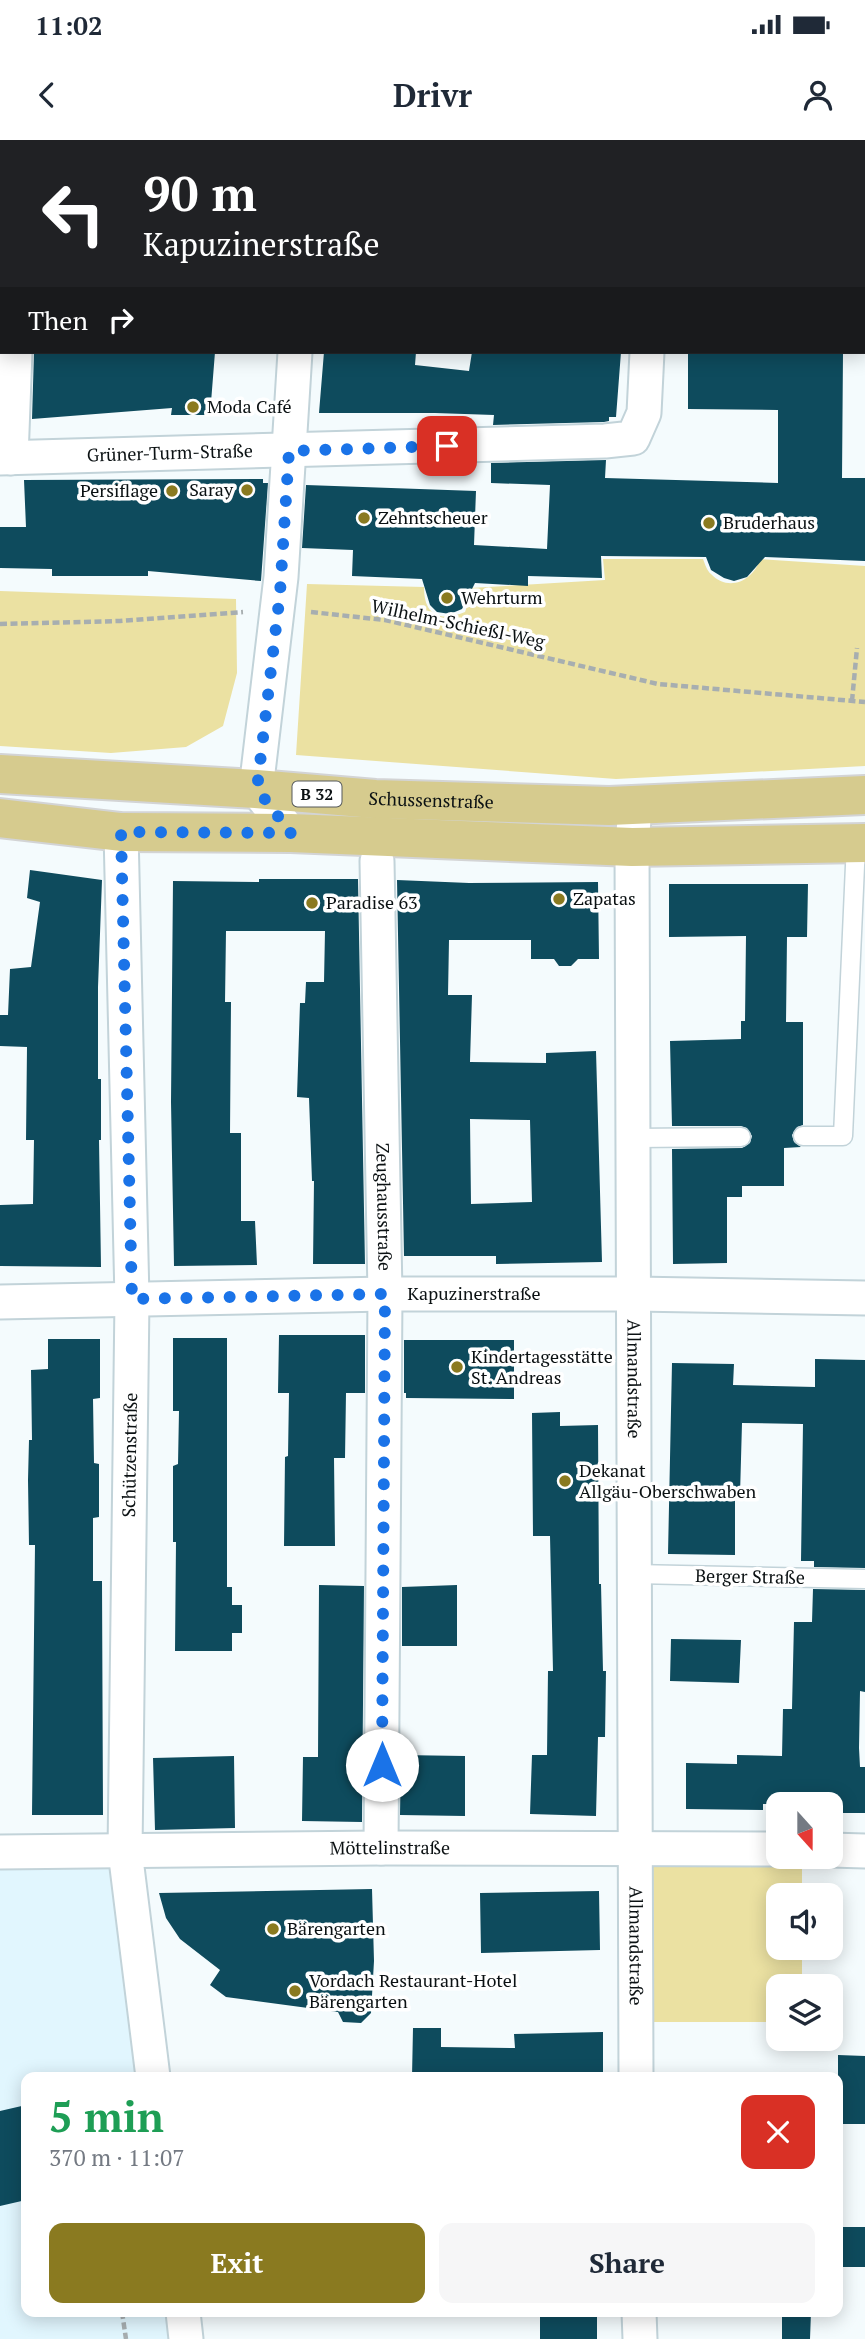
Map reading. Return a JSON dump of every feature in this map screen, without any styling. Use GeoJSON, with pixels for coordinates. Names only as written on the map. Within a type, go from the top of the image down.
{"type":"FeatureCollection","features":[{"type":"Feature","properties":{"kind":"main road","name":"Schussenstraße"},"geometry":{"type":"LineString","coordinates":[[0,774],[257,789],[375,799],[635,806],[865,795]]}},
{"type":"Feature","properties":{"kind":"main road"},"geometry":{"type":"LineString","coordinates":[[0,818],[121,845],[291,833],[632,847],[860,843]]}},
{"type":"Feature","properties":{"kind":"street"},"geometry":{"type":"LineString","coordinates":[[5,458],[15,354]]}},
{"type":"Feature","properties":{"kind":"street"},"geometry":{"type":"LineString","coordinates":[[291,833],[257,789],[278,609],[295,354]]}},
{"type":"Feature","properties":{"kind":"street","name":"Grüner-Turm-Straße"},"geometry":{"type":"LineString","coordinates":[[5,458],[633,438],[644,413],[647,354]]}},
{"type":"Feature","properties":{"kind":"street","name":"Allmandstraße"},"geometry":{"type":"LineString","coordinates":[[635,806],[632,847],[636,2072]]}},
{"type":"Feature","properties":{"kind":"street","name":"Schützenstraße"},"geometry":{"type":"LineString","coordinates":[[121,845],[132,1299],[125,1851],[152,2072]]}},
{"type":"Feature","properties":{"kind":"street","name":"Zeughausstraße"},"geometry":{"type":"LineString","coordinates":[[377,861],[385,1294],[381,1849]]}},
{"type":"Feature","properties":{"kind":"street","name":"Kapuzinerstraße"},"geometry":{"type":"LineString","coordinates":[[0,1302],[385,1294],[865,1298]]}},
{"type":"Feature","properties":{"kind":"street","name":"Möttelinstraße"},"geometry":{"type":"LineString","coordinates":[[0,1852],[766,1849]]}},
{"type":"Feature","properties":{"kind":"street"},"geometry":{"type":"LineString","coordinates":[[844,1850],[865,1851]]}},
{"type":"Feature","properties":{"kind":"street"},"geometry":{"type":"LineString","coordinates":[[184,2317],[186,2339]]}},
{"type":"Feature","properties":{"kind":"street"},"geometry":{"type":"LineString","coordinates":[[639,2317],[640,2339]]}},
{"type":"Feature","properties":{"kind":"lane"},"geometry":{"type":"LineString","coordinates":[[803,1136],[843,1136],[860,843]]}},
{"type":"Feature","properties":{"kind":"lane"},"geometry":{"type":"LineString","coordinates":[[635,1138],[741,1137]]}},
{"type":"Feature","properties":{"kind":"lane","name":"Berger Straße"},"geometry":{"type":"LineString","coordinates":[[634,1574],[865,1579]]}},
{"type":"Feature","properties":{"kind":"path","name":"Wilhelm-Schießl-Weg"},"geometry":{"type":"LineString","coordinates":[[0,624],[120,621],[278,609],[385,620],[658,684],[865,702]]}},
{"type":"Feature","properties":{"kind":"path"},"geometry":{"type":"LineString","coordinates":[[852,701],[857,648]]}},
{"type":"Feature","properties":{"kind":"path"},"geometry":{"type":"LineString","coordinates":[[123,2317],[126,2339]]}},
{"type":"Feature","properties":{"kind":"shaded area"},"geometry":{"type":"Polygon","coordinates":[[[603,559],[703,559],[711,574],[725,583],[747,578],[760,559],[865,566],[865,766],[616,779],[296,755],[307,584],[424,587],[430,610],[441,616],[448,616],[465,612],[470,588],[605,580],[603,559]]]}},
{"type":"Feature","properties":{"kind":"shaded area"},"geometry":{"type":"Polygon","coordinates":[[[0,591],[236,599],[237,673],[223,726],[186,747],[111,753],[0,746],[0,591]]]}},
{"type":"Feature","properties":{"kind":"shaded area"},"geometry":{"type":"Polygon","coordinates":[[[637,1850],[766,1855],[766,1869],[802,1869],[802,1883],[766,1883],[766,1960],[802,1960],[802,1974],[766,1974],[766,2022],[637,2022],[637,1850]]]}},
{"type":"Feature","properties":{"kind":"shaded area"},"geometry":{"type":"Polygon","coordinates":[[[125,1851],[152,2072],[21,2072],[21,2317],[184,2317],[186,2339],[0,2339],[0,1852],[125,1851]]]}},
{"type":"Feature","properties":{"kind":"building"},"geometry":{"type":"Polygon","coordinates":[[[34,354],[215,354],[210,415],[171,415],[172,408],[32,419],[34,354]]]}},
{"type":"Feature","properties":{"kind":"building"},"geometry":{"type":"Polygon","coordinates":[[[324,354],[416,354],[415,365],[469,371],[472,354],[621,354],[616,417],[609,417],[609,421],[604,422],[493,425],[494,415],[319,413],[324,354]]]}},
{"type":"Feature","properties":{"kind":"building"},"geometry":{"type":"Polygon","coordinates":[[[688,354],[843,354],[842,478],[865,478],[865,561],[765,557],[747,577],[734,581],[711,570],[706,557],[601,556],[602,578],[528,576],[528,586],[475,583],[462,609],[450,614],[437,612],[430,605],[422,579],[352,576],[353,550],[302,548],[306,485],[476,491],[474,545],[547,549],[550,485],[491,483],[491,463],[606,460],[605,478],[778,483],[778,410],[688,409],[688,354]]]}},
{"type":"Feature","properties":{"kind":"building"},"geometry":{"type":"Polygon","coordinates":[[[263,479],[263,483],[268,483],[261,581],[148,571],[148,576],[52,576],[52,569],[0,568],[0,527],[26,527],[24,480],[263,479]]]}},
{"type":"Feature","properties":{"kind":"building"},"geometry":{"type":"Polygon","coordinates":[[[30,870],[102,880],[98,987],[101,1267],[0,1266],[0,1205],[33,1204],[34,1140],[26,1140],[27,1047],[0,1046],[0,1015],[8,1015],[10,969],[31,967],[40,902],[27,898],[30,870]]]}},
{"type":"Feature","properties":{"kind":"building"},"geometry":{"type":"Polygon","coordinates":[[[259,879],[358,879],[365,1264],[313,1264],[314,1181],[309,1098],[297,1097],[300,1003],[305,1003],[306,982],[324,982],[325,931],[226,931],[225,1002],[231,1002],[230,1133],[241,1133],[241,1221],[255,1221],[257,1265],[174,1266],[171,1102],[173,881],[259,882],[259,879]]]}},
{"type":"Feature","properties":{"kind":"building"},"geometry":{"type":"Polygon","coordinates":[[[397,880],[469,883],[598,882],[599,959],[578,959],[571,966],[559,966],[554,959],[531,959],[531,940],[449,940],[448,995],[472,995],[470,1062],[546,1063],[546,1053],[596,1051],[602,1262],[496,1264],[496,1256],[404,1256],[397,880]],[[470,1119],[471,1204],[532,1202],[530,1120],[470,1119]]]}},
{"type":"Feature","properties":{"kind":"building"},"geometry":{"type":"Polygon","coordinates":[[[669,884],[808,884],[807,937],[787,937],[786,1022],[803,1022],[803,1125],[797,1127],[792,1135],[794,1142],[801,1147],[784,1148],[784,1186],[742,1186],[742,1197],[727,1197],[727,1263],[673,1264],[672,1149],[742,1148],[750,1143],[752,1136],[747,1128],[741,1126],[672,1126],[670,1041],[741,1039],[741,1021],[745,1021],[746,936],[669,937],[669,884]]]}},
{"type":"Feature","properties":{"kind":"building"},"geometry":{"type":"Polygon","coordinates":[[[279,1335],[365,1335],[365,1393],[346,1393],[345,1458],[334,1458],[335,1546],[284,1546],[289,1393],[278,1393],[279,1335]]]}},
{"type":"Feature","properties":{"kind":"building"},"geometry":{"type":"Polygon","coordinates":[[[173,1338],[227,1338],[227,1587],[232,1587],[232,1605],[242,1605],[242,1633],[232,1633],[232,1651],[175,1651],[176,1542],[173,1542],[173,1466],[178,1464],[179,1411],[173,1411],[173,1338]]]}},
{"type":"Feature","properties":{"kind":"building"},"geometry":{"type":"Polygon","coordinates":[[[48,1339],[100,1339],[100,1398],[93,1399],[94,1463],[99,1464],[99,1517],[93,1518],[93,1581],[102,1581],[103,1815],[32,1815],[35,1545],[29,1545],[31,1370],[48,1369],[48,1339]]]}},
{"type":"Feature","properties":{"kind":"building"},"geometry":{"type":"Polygon","coordinates":[[[404,1340],[514,1340],[514,1399],[406,1398],[404,1340]]]}},
{"type":"Feature","properties":{"kind":"building"},"geometry":{"type":"Polygon","coordinates":[[[815,1359],[865,1360],[865,1568],[814,1567],[814,1561],[801,1561],[803,1424],[742,1423],[740,1495],[735,1495],[735,1555],[668,1554],[672,1363],[734,1364],[733,1385],[815,1387],[815,1359]]]}},
{"type":"Feature","properties":{"kind":"building"},"geometry":{"type":"Polygon","coordinates":[[[560,1412],[560,1426],[598,1425],[599,1584],[603,1671],[606,1671],[605,1737],[598,1737],[596,1816],[530,1814],[532,1755],[547,1755],[548,1671],[553,1671],[550,1536],[533,1536],[532,1413],[560,1412]]]}},
{"type":"Feature","properties":{"kind":"building"},"geometry":{"type":"Polygon","coordinates":[[[319,1585],[364,1586],[362,1822],[302,1821],[303,1757],[318,1757],[319,1585]]]}},
{"type":"Feature","properties":{"kind":"building"},"geometry":{"type":"Polygon","coordinates":[[[457,1585],[457,1646],[402,1646],[402,1587],[457,1585]]]}},
{"type":"Feature","properties":{"kind":"building"},"geometry":{"type":"Polygon","coordinates":[[[813,1589],[865,1590],[865,1692],[860,1691],[859,1748],[860,1767],[865,1767],[865,1813],[844,1813],[844,1792],[766,1792],[763,1810],[686,1809],[686,1763],[737,1764],[737,1755],[782,1756],[783,1709],[792,1709],[794,1622],[812,1622],[813,1589]]]}},
{"type":"Feature","properties":{"kind":"building"},"geometry":{"type":"Polygon","coordinates":[[[671,1639],[741,1640],[739,1683],[670,1681],[671,1639]]]}},
{"type":"Feature","properties":{"kind":"building"},"geometry":{"type":"Polygon","coordinates":[[[401,1755],[465,1756],[465,1816],[400,1815],[401,1755]]]}},
{"type":"Feature","properties":{"kind":"building"},"geometry":{"type":"Polygon","coordinates":[[[234,1756],[235,1828],[155,1830],[153,1758],[234,1756]]]}},
{"type":"Feature","properties":{"kind":"building","name":"Bärengarten"},"geometry":{"type":"Polygon","coordinates":[[[372,1889],[374,1961],[371,2013],[361,2023],[343,2022],[338,2012],[226,1997],[210,1985],[220,1970],[180,1939],[166,1918],[159,1893],[372,1889]]]}},
{"type":"Feature","properties":{"kind":"building"},"geometry":{"type":"Polygon","coordinates":[[[599,1891],[600,1950],[481,1953],[480,1893],[599,1891]]]}},
{"type":"Feature","properties":{"kind":"building"},"geometry":{"type":"Polygon","coordinates":[[[413,2028],[441,2028],[441,2047],[515,2048],[514,2034],[603,2032],[603,2072],[412,2072],[413,2028]]]}},
{"type":"Feature","properties":{"kind":"building"},"geometry":{"type":"Polygon","coordinates":[[[838,2055],[865,2056],[865,2124],[843,2124],[843,2072],[838,2072],[838,2055]]]}},
{"type":"Feature","properties":{"kind":"building"},"geometry":{"type":"Polygon","coordinates":[[[21,2106],[21,2201],[0,2206],[0,2111],[21,2106]]]}},
{"type":"Feature","properties":{"kind":"building"},"geometry":{"type":"Polygon","coordinates":[[[843,2227],[865,2227],[865,2267],[843,2267],[843,2227]]]}},
{"type":"Feature","properties":{"kind":"building"},"geometry":{"type":"Polygon","coordinates":[[[540,2317],[597,2317],[597,2339],[540,2339],[540,2317]]]}},
{"type":"Feature","properties":{"kind":"building"},"geometry":{"type":"Polygon","coordinates":[[[782,2317],[811,2317],[810,2339],[782,2339],[782,2317]]]}},
{"type":"Feature","properties":{"kind":"place","name":"Moda Café"},"geometry":{"type":"Point","coordinates":[193,407]}},
{"type":"Feature","properties":{"kind":"place","name":"Saray"},"geometry":{"type":"Point","coordinates":[247,490]}},
{"type":"Feature","properties":{"kind":"place","name":"Persiflage"},"geometry":{"type":"Point","coordinates":[172,491]}},
{"type":"Feature","properties":{"kind":"place","name":"Zehntscheuer"},"geometry":{"type":"Point","coordinates":[364,518]}},
{"type":"Feature","properties":{"kind":"place","name":"Bruderhaus"},"geometry":{"type":"Point","coordinates":[709,523]}},
{"type":"Feature","properties":{"kind":"place","name":"Wehrturm"},"geometry":{"type":"Point","coordinates":[447,598]}},
{"type":"Feature","properties":{"kind":"place","name":"Zapatas"},"geometry":{"type":"Point","coordinates":[559,899]}},
{"type":"Feature","properties":{"kind":"place","name":"Paradise 63"},"geometry":{"type":"Point","coordinates":[312,903]}},
{"type":"Feature","properties":{"kind":"place","name":"Kindertagesstätte St. Andreas"},"geometry":{"type":"Point","coordinates":[457,1367]}},
{"type":"Feature","properties":{"kind":"place","name":"Dekanat Allgäu-Oberschwaben"},"geometry":{"type":"Point","coordinates":[565,1481]}},
{"type":"Feature","properties":{"kind":"place","name":"Bärengarten"},"geometry":{"type":"Point","coordinates":[273,1929]}},
{"type":"Feature","properties":{"kind":"place","name":"Vordach Restaurant-Hotel Bärengarten"},"geometry":{"type":"Point","coordinates":[295,1991]}},
{"type":"Feature","properties":{"kind":"route"},"geometry":{"type":"LineString","coordinates":[[382,1765],[385,1294],[132,1299],[121,832],[291,833],[257,789],[280,593],[289,451],[447,446]]}}]}
